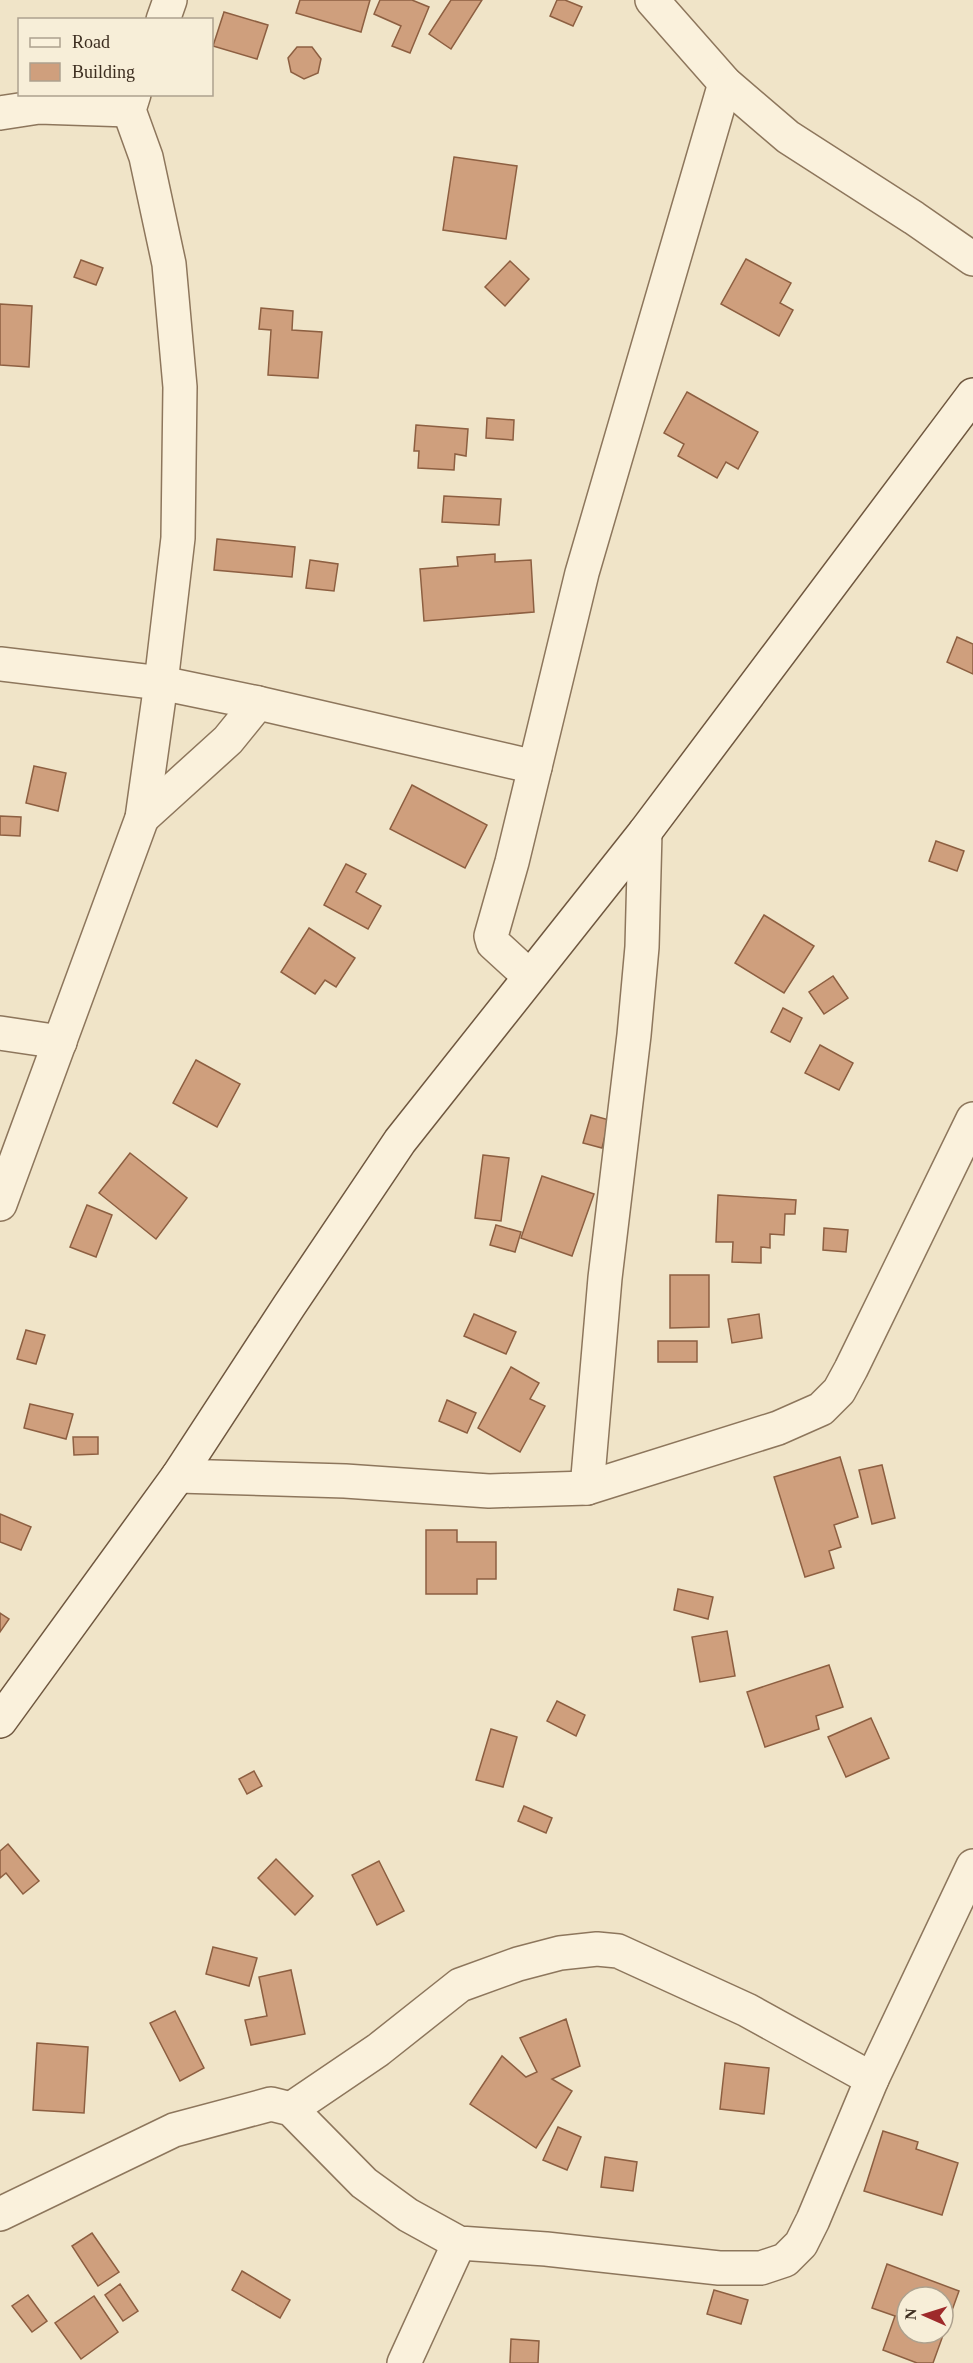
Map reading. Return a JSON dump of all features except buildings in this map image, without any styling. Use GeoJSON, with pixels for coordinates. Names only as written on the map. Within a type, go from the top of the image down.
{"type":"FeatureCollection","features":[{"type":"Feature","properties":{"kind":"street"},"geometry":{"type":"LineString","coordinates":[[164,18],[170,0]]}},
{"type":"Feature","properties":{"kind":"street"},"geometry":{"type":"LineString","coordinates":[[652,0],[725,83],[788,137],[973,259]]}},
{"type":"Feature","properties":{"kind":"street"},"geometry":{"type":"LineString","coordinates":[[529,976],[493,943],[491,936],[582,573],[725,83]]}},
{"type":"Feature","properties":{"kind":"street"},"geometry":{"type":"LineString","coordinates":[[0,113],[39,107],[131,102],[146,157],[169,264],[180,387],[178,538],[142,818],[0,1204]]}},
{"type":"Feature","properties":{"kind":"street"},"geometry":{"type":"LineString","coordinates":[[0,1721],[178,1476],[400,1141],[645,832],[973,395]]}},
{"type":"Feature","properties":{"kind":"street"},"geometry":{"type":"LineString","coordinates":[[0,664],[161,683],[535,767]]}},
{"type":"Feature","properties":{"kind":"street"},"geometry":{"type":"LineString","coordinates":[[142,818],[228,740],[258,703]]}},
{"type":"Feature","properties":{"kind":"street"},"geometry":{"type":"LineString","coordinates":[[587,1488],[605,1278],[642,947],[645,832]]}},
{"type":"Feature","properties":{"kind":"street"},"geometry":{"type":"LineString","coordinates":[[0,1033],[60,1042]]}},
{"type":"Feature","properties":{"kind":"street"},"geometry":{"type":"LineString","coordinates":[[178,1476],[345,1481],[489,1491],[587,1488],[778,1428],[821,1409],[839,1391],[851,1369],[973,1119]]}},
{"type":"Feature","properties":{"kind":"street"},"geometry":{"type":"LineString","coordinates":[[0,2214],[174,2130],[271,2104],[291,2109],[364,2182],[408,2215],[459,2242],[719,2268],[761,2268],[785,2260],[801,2244],[813,2220],[872,2079],[973,1866]]}},
{"type":"Feature","properties":{"kind":"street"},"geometry":{"type":"LineString","coordinates":[[291,2109],[378,2050],[460,1985],[518,1964],[560,1953],[597,1949],[618,1951],[747,2010],[872,2079]]}},
{"type":"Feature","properties":{"kind":"street"},"geometry":{"type":"LineString","coordinates":[[404,2363],[459,2242]]}}]}
